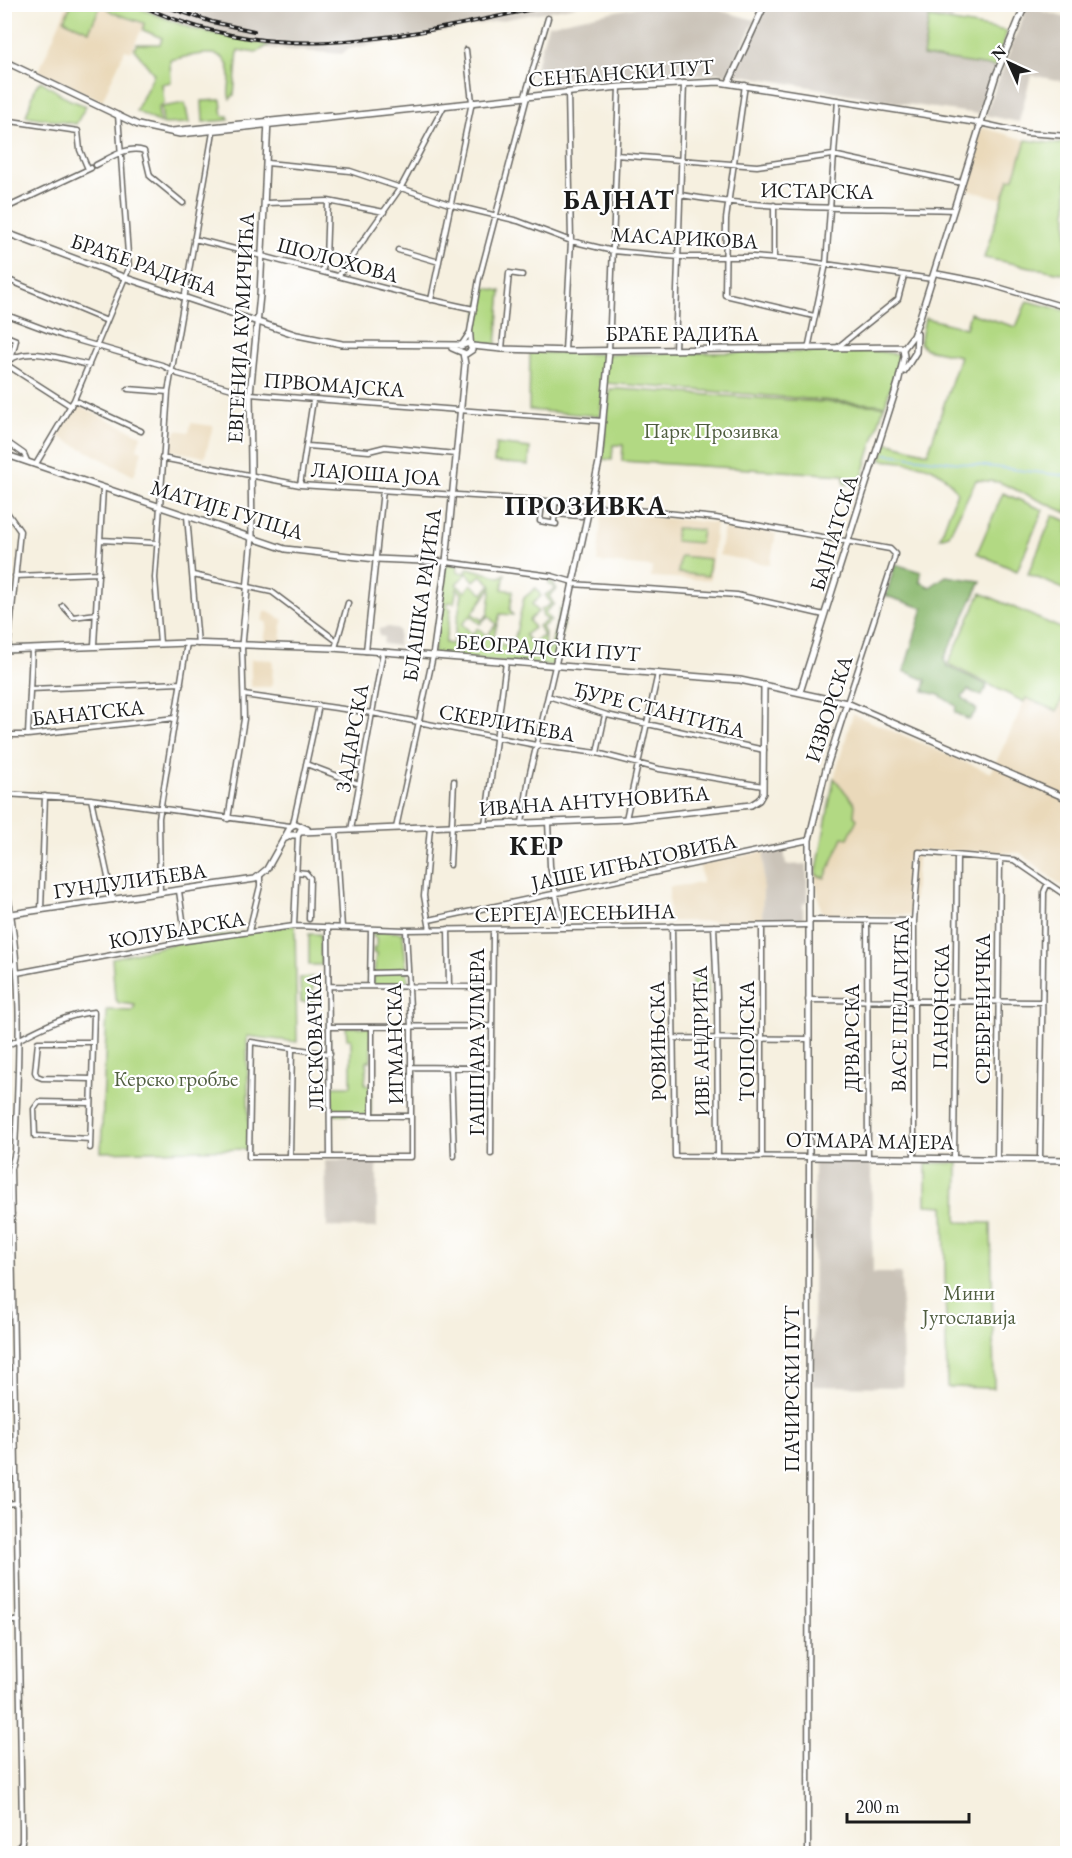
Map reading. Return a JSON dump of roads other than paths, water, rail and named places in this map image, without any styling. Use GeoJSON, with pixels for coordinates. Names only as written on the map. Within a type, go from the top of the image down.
{"type":"FeatureCollection","features":[{"type":"Feature","properties":{"kind":"street"},"geometry":{"type":"LineString","coordinates":[[729,82],[765,4]]}},
{"type":"Feature","properties":{"kind":"street","name":"БАЈНАТСКА"},"geometry":{"type":"LineString","coordinates":[[898,383],[916,352],[920,317],[980,123],[1000,64],[1023,10]]}},
{"type":"Feature","properties":{"kind":"street"},"geometry":{"type":"LineString","coordinates":[[467,348],[496,216],[548,18]]}},
{"type":"Feature","properties":{"kind":"street"},"geometry":{"type":"LineString","coordinates":[[431,300],[472,102],[466,50]]}},
{"type":"Feature","properties":{"kind":"street"},"geometry":{"type":"LineString","coordinates":[[4,61],[148,128],[171,132]]}},
{"type":"Feature","properties":{"kind":"street"},"geometry":{"type":"LineString","coordinates":[[675,350],[684,82]]}},
{"type":"Feature","properties":{"kind":"street","name":"СЕНЋАНСКИ ПУТ"},"geometry":{"type":"LineString","coordinates":[[171,132],[619,87],[684,82],[729,82],[980,123],[1026,133],[1068,136]]}},
{"type":"Feature","properties":{"kind":"street"},"geometry":{"type":"LineString","coordinates":[[745,84],[728,204],[725,295],[814,316]]}},
{"type":"Feature","properties":{"kind":"street"},"geometry":{"type":"LineString","coordinates":[[522,823],[536,745],[599,462],[609,351],[619,87]]}},
{"type":"Feature","properties":{"kind":"street"},"geometry":{"type":"LineString","coordinates":[[565,351],[571,241],[568,92]]}},
{"type":"Feature","properties":{"kind":"street"},"geometry":{"type":"LineString","coordinates":[[808,349],[826,264],[838,99]]}},
{"type":"Feature","properties":{"kind":"street"},"geometry":{"type":"LineString","coordinates":[[339,276],[401,187],[445,104]]}},
{"type":"Feature","properties":{"kind":"street"},"geometry":{"type":"LineString","coordinates":[[36,464],[74,400],[126,278],[130,262],[118,115]]}},
{"type":"Feature","properties":{"kind":"street"},"geometry":{"type":"LineString","coordinates":[[4,120],[78,131],[80,150],[90,168],[4,209]]}},
{"type":"Feature","properties":{"kind":"street","name":"СЕНЋАНСКИ ПУТ"},"geometry":{"type":"LineString","coordinates":[[171,132],[180,134],[213,132],[268,123]]}},
{"type":"Feature","properties":{"kind":"street","name":"ЕВГЕНИЈА КУМИЧИЋА"},"geometry":{"type":"LineString","coordinates":[[242,645],[252,536],[250,394],[258,322],[266,203],[268,123]]}},
{"type":"Feature","properties":{"kind":"street"},"geometry":{"type":"LineString","coordinates":[[160,643],[155,578],[168,392],[213,132]]}},
{"type":"Feature","properties":{"kind":"street"},"geometry":{"type":"LineString","coordinates":[[96,165],[121,152],[136,149],[144,151],[150,176],[183,203]]}},
{"type":"Feature","properties":{"kind":"street"},"geometry":{"type":"LineString","coordinates":[[616,155],[733,166],[773,165],[833,154],[962,183]]}},
{"type":"Feature","properties":{"kind":"street","name":"МАСАРИКОВА"},"geometry":{"type":"LineString","coordinates":[[267,163],[342,169],[452,205],[496,216],[571,241],[613,251],[679,257],[774,258],[904,276],[933,276],[981,282],[1068,308]]}},
{"type":"Feature","properties":{"kind":"street","name":"ИСТАРСКА"},"geometry":{"type":"LineString","coordinates":[[681,195],[728,204],[794,208],[953,210]]}},
{"type":"Feature","properties":{"kind":"street"},"geometry":{"type":"LineString","coordinates":[[266,203],[328,201],[384,212]]}},
{"type":"Feature","properties":{"kind":"street"},"geometry":{"type":"LineString","coordinates":[[322,272],[326,260],[328,201]]}},
{"type":"Feature","properties":{"kind":"street"},"geometry":{"type":"LineString","coordinates":[[774,205],[774,258]]}},
{"type":"Feature","properties":{"kind":"street","name":"БРАЋЕ РАДИЋА"},"geometry":{"type":"LineString","coordinates":[[4,232],[185,298],[297,335],[342,344],[565,351],[880,349],[906,346]]}},
{"type":"Feature","properties":{"kind":"street","name":"ШОЛОХОВА"},"geometry":{"type":"LineString","coordinates":[[194,239],[474,309]]}},
{"type":"Feature","properties":{"kind":"street"},"geometry":{"type":"LineString","coordinates":[[398,250],[439,262]]}},
{"type":"Feature","properties":{"kind":"street"},"geometry":{"type":"LineString","coordinates":[[502,350],[508,273],[522,275]]}},
{"type":"Feature","properties":{"kind":"street"},"geometry":{"type":"LineString","coordinates":[[837,349],[898,299],[904,276]]}},
{"type":"Feature","properties":{"kind":"street"},"geometry":{"type":"LineString","coordinates":[[4,278],[107,321]]}},
{"type":"Feature","properties":{"kind":"street","name":"ПРВОМАЈСКА"},"geometry":{"type":"LineString","coordinates":[[4,314],[55,334],[134,355],[178,374],[250,394],[603,421]]}},
{"type":"Feature","properties":{"kind":"street","name":"БАЈНАТСКА"},"geometry":{"type":"LineString","coordinates":[[800,692],[898,383],[906,346],[920,317]]}},
{"type":"Feature","properties":{"kind":"street"},"geometry":{"type":"LineString","coordinates":[[467,348],[470,331]]}},
{"type":"Feature","properties":{"kind":"street"},"geometry":{"type":"LineString","coordinates":[[4,335],[16,340],[12,357]]}},
{"type":"Feature","properties":{"kind":"street"},"geometry":{"type":"LineString","coordinates":[[906,346],[915,347]]}},
{"type":"Feature","properties":{"kind":"street","name":"БЛАШКА РАЈИЋА"},"geometry":{"type":"LineString","coordinates":[[396,828],[433,656],[446,562],[459,409],[467,348]]}},
{"type":"Feature","properties":{"kind":"street","name":"БРАЋЕ РАДИЋА"},"geometry":{"type":"LineString","coordinates":[[880,349],[904,355]]}},
{"type":"Feature","properties":{"kind":"street"},"geometry":{"type":"LineString","coordinates":[[70,406],[5,363],[12,357],[32,354],[89,365]]}},
{"type":"Feature","properties":{"kind":"street"},"geometry":{"type":"LineString","coordinates":[[904,355],[911,358]]}},
{"type":"Feature","properties":{"kind":"street"},"geometry":{"type":"LineString","coordinates":[[128,389],[168,392]]}},
{"type":"Feature","properties":{"kind":"street"},"geometry":{"type":"LineString","coordinates":[[74,400],[141,431]]}},
{"type":"Feature","properties":{"kind":"street"},"geometry":{"type":"LineString","coordinates":[[300,484],[308,446],[313,400]]}},
{"type":"Feature","properties":{"kind":"street"},"geometry":{"type":"LineString","coordinates":[[5,442],[24,454],[27,461]]}},
{"type":"Feature","properties":{"kind":"street"},"geometry":{"type":"LineString","coordinates":[[308,446],[369,451],[385,447],[455,454]]}},
{"type":"Feature","properties":{"kind":"street","name":"МАТИЈЕ ГУПЦА"},"geometry":{"type":"LineString","coordinates":[[4,454],[296,551],[376,559],[446,562]]}},
{"type":"Feature","properties":{"kind":"street","name":"ЛАЈОША ЈОА"},"geometry":{"type":"LineString","coordinates":[[162,458],[300,484],[590,504],[726,519],[848,543]]}},
{"type":"Feature","properties":{"kind":"street"},"geometry":{"type":"LineString","coordinates":[[94,645],[103,488]]}},
{"type":"Feature","properties":{"kind":"street"},"geometry":{"type":"LineString","coordinates":[[366,651],[383,490]]}},
{"type":"Feature","properties":{"kind":"street"},"geometry":{"type":"LineString","coordinates":[[542,504],[540,521],[555,523],[555,506]]}},
{"type":"Feature","properties":{"kind":"street"},"geometry":{"type":"LineString","coordinates":[[4,508],[20,530],[6,650]]}},
{"type":"Feature","properties":{"kind":"street"},"geometry":{"type":"LineString","coordinates":[[554,514],[581,516]]}},
{"type":"Feature","properties":{"kind":"street"},"geometry":{"type":"LineString","coordinates":[[187,515],[198,644]]}},
{"type":"Feature","properties":{"kind":"street"},"geometry":{"type":"LineString","coordinates":[[101,540],[158,543]]}},
{"type":"Feature","properties":{"kind":"street","name":"ИЗВОРСКА"},"geometry":{"type":"LineString","coordinates":[[808,923],[809,840],[826,769],[895,556],[890,549],[848,543]]}},
{"type":"Feature","properties":{"kind":"street"},"geometry":{"type":"LineString","coordinates":[[446,562],[552,576],[572,583],[736,595],[825,615]]}},
{"type":"Feature","properties":{"kind":"street"},"geometry":{"type":"LineString","coordinates":[[15,576],[99,573]]}},
{"type":"Feature","properties":{"kind":"street"},"geometry":{"type":"LineString","coordinates":[[193,575],[248,586],[280,596],[337,641]]}},
{"type":"Feature","properties":{"kind":"street"},"geometry":{"type":"LineString","coordinates":[[335,648],[348,603]]}},
{"type":"Feature","properties":{"kind":"street"},"geometry":{"type":"LineString","coordinates":[[63,606],[73,617],[97,614]]}},
{"type":"Feature","properties":{"kind":"street","name":"БЕОГРАДСКИ ПУТ"},"geometry":{"type":"LineString","coordinates":[[6,650],[160,643],[335,648],[658,672],[764,685],[847,704],[1068,800]]}},
{"type":"Feature","properties":{"kind":"street"},"geometry":{"type":"LineString","coordinates":[[160,894],[158,824],[187,643]]}},
{"type":"Feature","properties":{"kind":"street"},"geometry":{"type":"LineString","coordinates":[[228,819],[244,718],[242,645]]}},
{"type":"Feature","properties":{"kind":"street"},"geometry":{"type":"LineString","coordinates":[[28,735],[32,648]]}},
{"type":"Feature","properties":{"kind":"street","name":"ЗАДАРСКА"},"geometry":{"type":"LineString","coordinates":[[351,830],[383,652]]}},
{"type":"Feature","properties":{"kind":"street"},"geometry":{"type":"LineString","coordinates":[[485,825],[494,737],[506,662]]}},
{"type":"Feature","properties":{"kind":"street"},"geometry":{"type":"LineString","coordinates":[[627,819],[658,672]]}},
{"type":"Feature","properties":{"kind":"street"},"geometry":{"type":"LineString","coordinates":[[30,689],[181,683]]}},
{"type":"Feature","properties":{"kind":"street"},"geometry":{"type":"LineString","coordinates":[[763,786],[764,685]]}},
{"type":"Feature","properties":{"kind":"street","name":"СКЕРЛИЋЕВА"},"geometry":{"type":"LineString","coordinates":[[244,695],[372,713],[536,745],[597,753],[637,764],[763,786]]}},
{"type":"Feature","properties":{"kind":"street","name":"ЂУРЕ СТАНТИЋА"},"geometry":{"type":"LineString","coordinates":[[548,696],[605,715],[764,750]]}},
{"type":"Feature","properties":{"kind":"street"},"geometry":{"type":"LineString","coordinates":[[294,926],[295,830],[319,705]]}},
{"type":"Feature","properties":{"kind":"street"},"geometry":{"type":"LineString","coordinates":[[597,753],[605,715]]}},
{"type":"Feature","properties":{"kind":"street","name":"БАНАТСКА"},"geometry":{"type":"LineString","coordinates":[[4,735],[28,735],[175,718]]}},
{"type":"Feature","properties":{"kind":"street"},"geometry":{"type":"LineString","coordinates":[[306,764],[359,784]]}},
{"type":"Feature","properties":{"kind":"street"},"geometry":{"type":"LineString","coordinates":[[450,865],[454,781]]}},
{"type":"Feature","properties":{"kind":"street","name":"ИВАНА АНТУНОВИЋА"},"geometry":{"type":"LineString","coordinates":[[4,794],[90,799],[295,830],[336,831],[627,819],[751,805],[761,798],[763,786]]}},
{"type":"Feature","properties":{"kind":"street"},"geometry":{"type":"LineString","coordinates":[[41,911],[45,795]]}},
{"type":"Feature","properties":{"kind":"street"},"geometry":{"type":"LineString","coordinates":[[90,799],[113,901]]}},
{"type":"Feature","properties":{"kind":"street"},"geometry":{"type":"LineString","coordinates":[[548,822],[550,866],[563,928]]}},
{"type":"Feature","properties":{"kind":"street"},"geometry":{"type":"LineString","coordinates":[[430,827],[424,886],[430,930]]}},
{"type":"Feature","properties":{"kind":"street"},"geometry":{"type":"LineString","coordinates":[[249,931],[260,886],[260,876],[284,839],[295,830]]}},
{"type":"Feature","properties":{"kind":"street"},"geometry":{"type":"LineString","coordinates":[[336,831],[342,928]]}},
{"type":"Feature","properties":{"kind":"street","name":"ЈАШЕ ИГЊАТОВИЋА"},"geometry":{"type":"LineString","coordinates":[[429,920],[809,840]]}},
{"type":"Feature","properties":{"kind":"street","name":"ВАСЕ ПЕЛАГИЋА"},"geometry":{"type":"LineString","coordinates":[[914,1158],[914,921],[919,852],[957,856]]}},
{"type":"Feature","properties":{"kind":"street"},"geometry":{"type":"LineString","coordinates":[[957,856],[1018,862],[1068,897]]}},
{"type":"Feature","properties":{"kind":"street","name":"ПАНОНСКА"},"geometry":{"type":"LineString","coordinates":[[954,1158],[957,856]]}},
{"type":"Feature","properties":{"kind":"street","name":"СРЕБРЕНИЧКА"},"geometry":{"type":"LineString","coordinates":[[997,1159],[999,859]]}},
{"type":"Feature","properties":{"kind":"street"},"geometry":{"type":"LineString","coordinates":[[296,872],[306,873],[310,878],[309,919]]}},
{"type":"Feature","properties":{"kind":"street"},"geometry":{"type":"LineString","coordinates":[[4,875],[13,914],[20,1039],[15,1151],[10,1169],[22,1842],[17,1850],[10,1851],[4,1844]]}},
{"type":"Feature","properties":{"kind":"street","name":"ГУНДУЛИЋЕВА"},"geometry":{"type":"LineString","coordinates":[[4,915],[250,881],[260,876]]}},
{"type":"Feature","properties":{"kind":"street"},"geometry":{"type":"LineString","coordinates":[[1040,1159],[1040,1002],[1044,892],[1048,883]]}},
{"type":"Feature","properties":{"kind":"street"},"geometry":{"type":"LineString","coordinates":[[179,891],[186,941]]}},
{"type":"Feature","properties":{"kind":"street","name":"СЕРГЕЈА ЈЕСЕЊИНА"},"geometry":{"type":"LineString","coordinates":[[342,928],[430,930],[762,926],[867,920],[914,921]]}},
{"type":"Feature","properties":{"kind":"street","name":"ДРВАРСКА"},"geometry":{"type":"LineString","coordinates":[[867,920],[868,1157]]}},
{"type":"Feature","properties":{"kind":"street","name":"ПАЧИРСКИ ПУТ"},"geometry":{"type":"LineString","coordinates":[[808,923],[810,1157],[808,1854]]}},
{"type":"Feature","properties":{"kind":"street","name":"КОЛУБАРСКА"},"geometry":{"type":"LineString","coordinates":[[17,973],[249,931],[294,926],[342,928]]}},
{"type":"Feature","properties":{"kind":"street","name":"РОВИЊСКА"},"geometry":{"type":"LineString","coordinates":[[672,926],[675,1156]]}},
{"type":"Feature","properties":{"kind":"street","name":"ИВЕ АНДРИЋА"},"geometry":{"type":"LineString","coordinates":[[714,926],[718,1156]]}},
{"type":"Feature","properties":{"kind":"street","name":"ТОПОЛСКА"},"geometry":{"type":"LineString","coordinates":[[762,926],[762,1156]]}},
{"type":"Feature","properties":{"kind":"street","name":"ЛЕСКОВАЧКА"},"geometry":{"type":"LineString","coordinates":[[328,927],[330,1157]]}},
{"type":"Feature","properties":{"kind":"street"},"geometry":{"type":"LineString","coordinates":[[370,986],[371,929]]}},
{"type":"Feature","properties":{"kind":"street"},"geometry":{"type":"LineString","coordinates":[[448,929],[449,986]]}},
{"type":"Feature","properties":{"kind":"street","name":"ГАШПАРА УЛМЕРА"},"geometry":{"type":"LineString","coordinates":[[491,1154],[493,929]]}},
{"type":"Feature","properties":{"kind":"street","name":"ИГМАНСКА"},"geometry":{"type":"LineString","coordinates":[[330,1157],[411,1157],[412,1067],[406,930]]}},
{"type":"Feature","properties":{"kind":"street"},"geometry":{"type":"LineString","coordinates":[[4,975],[16,962]]}},
{"type":"Feature","properties":{"kind":"street"},"geometry":{"type":"LineString","coordinates":[[370,973],[405,972]]}},
{"type":"Feature","properties":{"kind":"street"},"geometry":{"type":"LineString","coordinates":[[330,986],[492,987]]}},
{"type":"Feature","properties":{"kind":"street"},"geometry":{"type":"LineString","coordinates":[[808,1000],[1040,1002]]}},
{"type":"Feature","properties":{"kind":"street"},"geometry":{"type":"LineString","coordinates":[[4,1047],[65,1018],[94,1012],[90,1148]]}},
{"type":"Feature","properties":{"kind":"street"},"geometry":{"type":"LineString","coordinates":[[330,1027],[492,1026]]}},
{"type":"Feature","properties":{"kind":"street"},"geometry":{"type":"LineString","coordinates":[[372,1027],[372,1116]]}},
{"type":"Feature","properties":{"kind":"street"},"geometry":{"type":"LineString","coordinates":[[673,1038],[808,1038]]}},
{"type":"Feature","properties":{"kind":"street"},"geometry":{"type":"LineString","coordinates":[[92,1079],[36,1076],[38,1042],[93,1042]]}},
{"type":"Feature","properties":{"kind":"street"},"geometry":{"type":"LineString","coordinates":[[330,1054],[251,1042],[249,1157],[330,1157]]}},
{"type":"Feature","properties":{"kind":"street"},"geometry":{"type":"LineString","coordinates":[[290,1156],[292,1048]]}},
{"type":"Feature","properties":{"kind":"street"},"geometry":{"type":"LineString","coordinates":[[412,1067],[492,1068]]}},
{"type":"Feature","properties":{"kind":"street"},"geometry":{"type":"LineString","coordinates":[[450,1067],[454,1156]]}},
{"type":"Feature","properties":{"kind":"street"},"geometry":{"type":"LineString","coordinates":[[90,1139],[34,1136],[34,1108],[37,1102],[91,1103]]}},
{"type":"Feature","properties":{"kind":"street"},"geometry":{"type":"LineString","coordinates":[[331,1115],[411,1116]]}},
{"type":"Feature","properties":{"kind":"street","name":"ОТМАРА МАЈЕРА"},"geometry":{"type":"LineString","coordinates":[[675,1156],[1067,1160]]}},
{"type":"Feature","properties":{"kind":"street"},"geometry":{"type":"LineString","coordinates":[[4,1214],[12,1214]]}},
{"type":"Feature","properties":{"kind":"street"},"geometry":{"type":"LineString","coordinates":[[4,1252],[12,1252]]}},
{"type":"Feature","properties":{"kind":"street"},"geometry":{"type":"LineString","coordinates":[[4,1386],[14,1386]]}},
{"type":"Feature","properties":{"kind":"street"},"geometry":{"type":"LineString","coordinates":[[4,1504],[17,1503]]}},
{"type":"Feature","properties":{"kind":"street"},"geometry":{"type":"LineString","coordinates":[[4,1621],[19,1621]]}},
{"type":"Feature","properties":{"kind":"waterway"},"geometry":{"type":"LineString","coordinates":[[886,454],[1068,476]]}},
{"type":"Feature","properties":{"kind":"railway"},"geometry":{"type":"LineString","coordinates":[[138,4],[191,25],[244,37],[295,42],[346,41],[398,35],[557,4]]}},
{"type":"Feature","properties":{"kind":"railway"},"geometry":{"type":"LineString","coordinates":[[159,4],[212,22],[254,31]]}},
{"type":"Feature","properties":{"kind":"district","name":"БАЈНАТ"},"geometry":{"type":"Point","coordinates":[619,200]}},
{"type":"Feature","properties":{"kind":"district","name":"ПРОЗИВКА"},"geometry":{"type":"Point","coordinates":[586,506]}},
{"type":"Feature","properties":{"kind":"district","name":"КЕР"},"geometry":{"type":"Point","coordinates":[537,846]}},
{"type":"Feature","properties":{"kind":"park label","name":"Парк Прозивка"},"geometry":{"type":"Point","coordinates":[711,431]}},
{"type":"Feature","properties":{"kind":"park label","name":"Керско гробље"},"geometry":{"type":"Point","coordinates":[176,1079]}},
{"type":"Feature","properties":{"kind":"park label","name":"Мини Југославија"},"geometry":{"type":"Point","coordinates":[969,1305]}}]}
